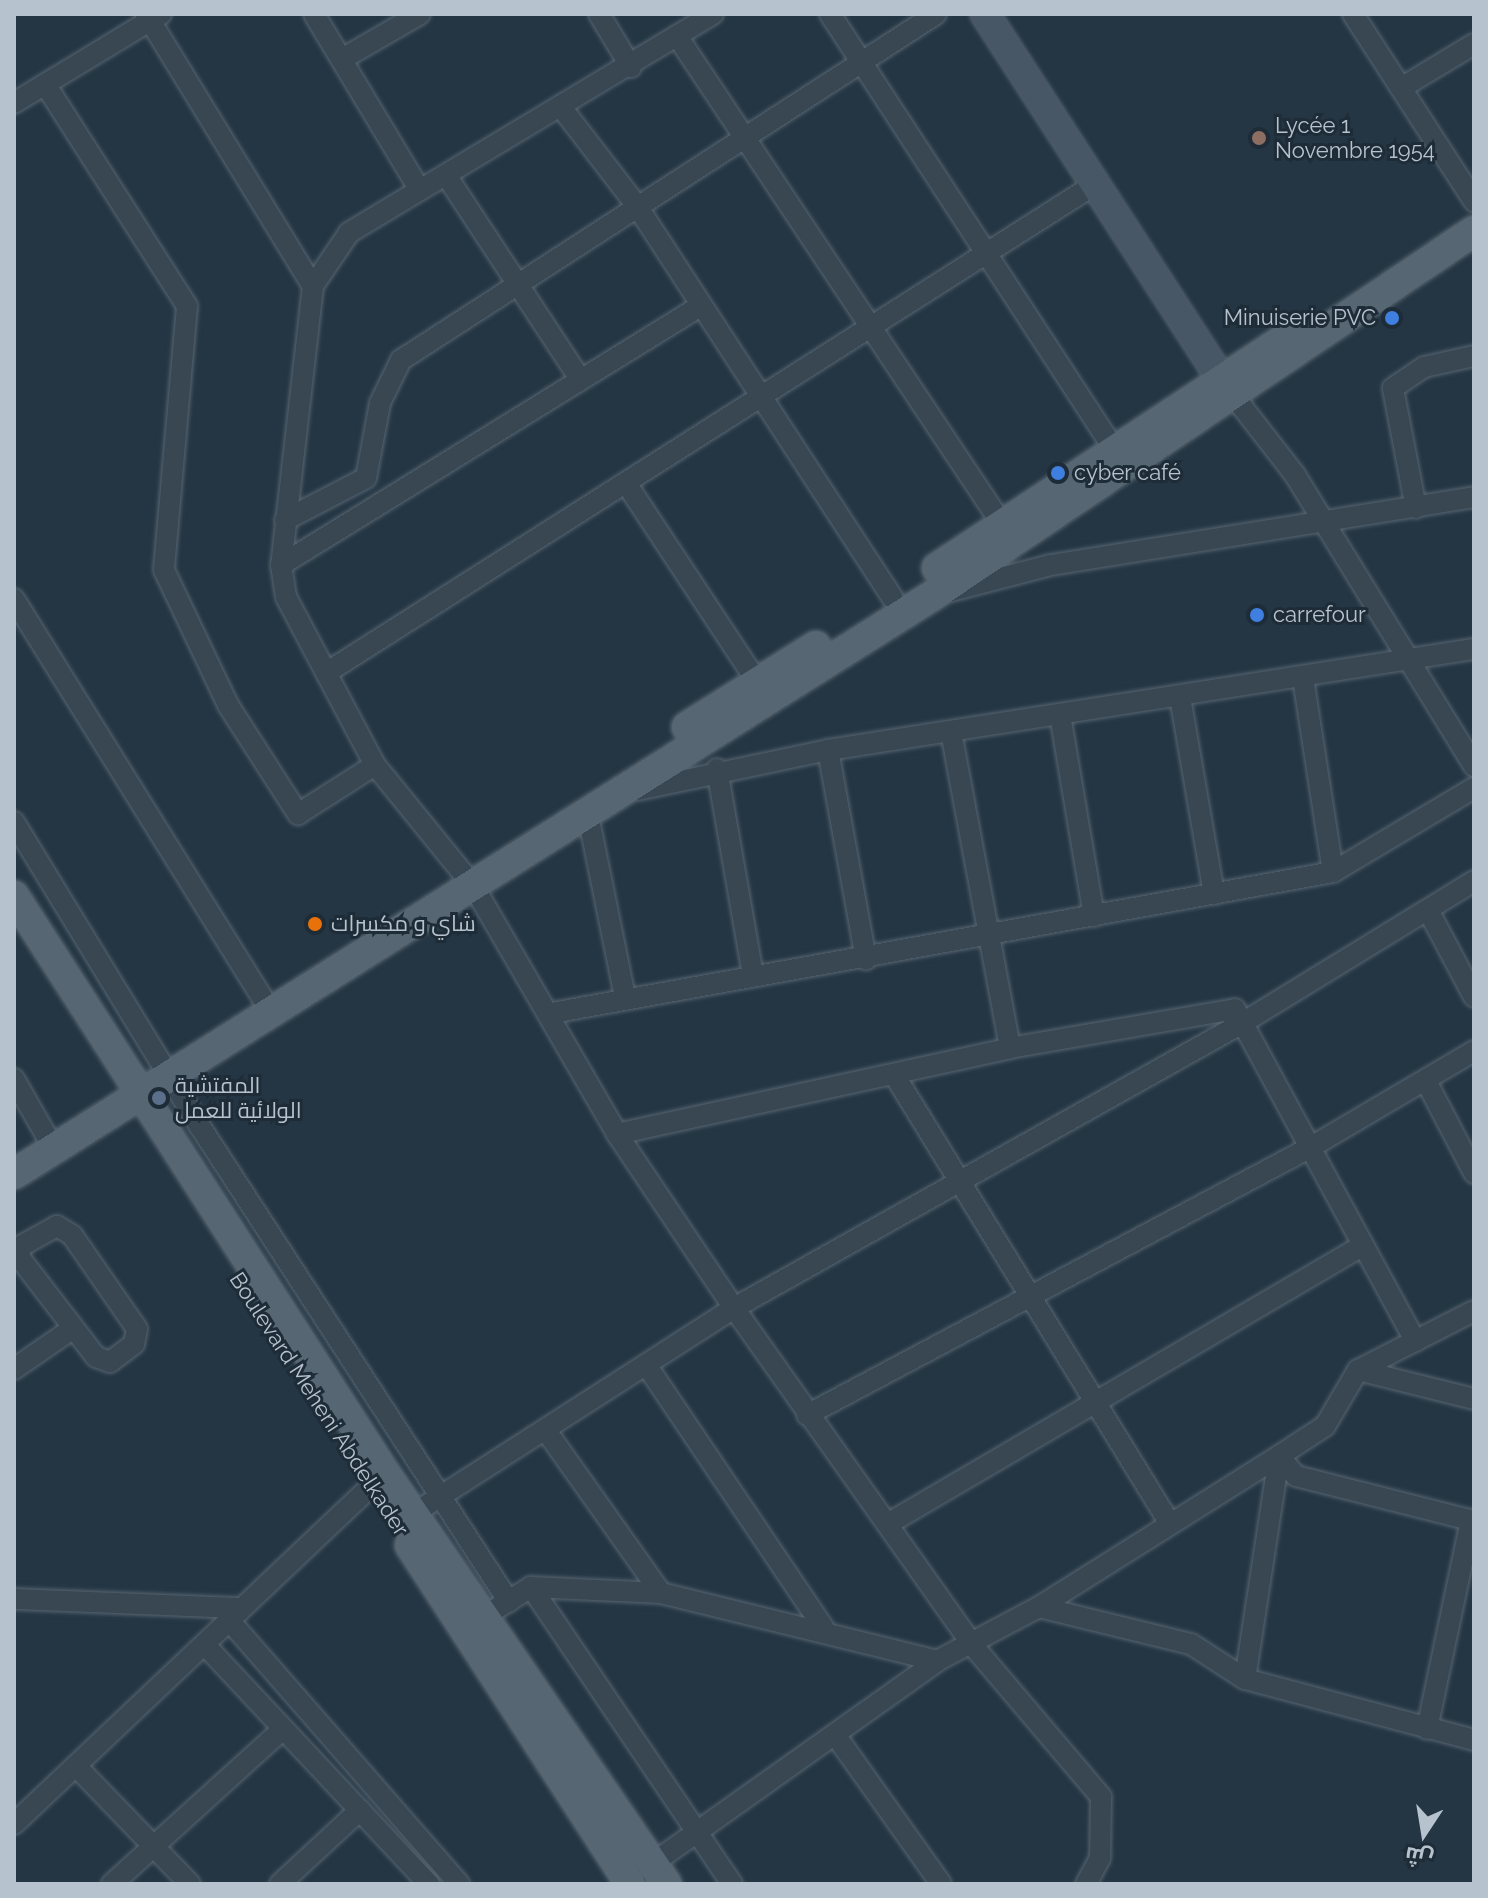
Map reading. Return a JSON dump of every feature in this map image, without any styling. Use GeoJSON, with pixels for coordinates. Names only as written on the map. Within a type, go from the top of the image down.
{"type":"FeatureCollection","features":[{"type":"Feature","properties":{"kind":"main road"},"geometry":{"type":"LineString","coordinates":[[469,880],[588,815],[932,596],[1474,217]]}},
{"type":"Feature","properties":{"kind":"main road"},"geometry":{"type":"LineString","coordinates":[[14,1174],[94,1123],[166,1071],[469,880],[757,682],[893,598],[1114,449],[1228,389],[1474,231]]}},
{"type":"Feature","properties":{"kind":"main road","name":"Boulevard Meheni Abdelkader"},"geometry":{"type":"LineString","coordinates":[[14,896],[130,1096]]}},
{"type":"Feature","properties":{"kind":"main road","name":"Boulevard Meheni Abdelkader"},"geometry":{"type":"LineString","coordinates":[[14,927],[130,1096],[377,1478],[626,1882]]}},
{"type":"Feature","properties":{"kind":"main road"},"geometry":{"type":"LineString","coordinates":[[377,1478],[413,1514],[496,1610],[660,1875]]}},
{"type":"Feature","properties":{"kind":"street"},"geometry":{"type":"LineString","coordinates":[[314,14],[419,189]]}},
{"type":"Feature","properties":{"kind":"street"},"geometry":{"type":"LineString","coordinates":[[342,59],[420,14]]}},
{"type":"Feature","properties":{"kind":"street"},"geometry":{"type":"LineString","coordinates":[[599,14],[631,67]]}},
{"type":"Feature","properties":{"kind":"street"},"geometry":{"type":"LineString","coordinates":[[830,14],[983,254],[1114,449]]}},
{"type":"Feature","properties":{"kind":"street"},"geometry":{"type":"LineString","coordinates":[[285,520],[366,478],[380,403],[401,360],[637,206],[746,140],[936,14]]}},
{"type":"Feature","properties":{"kind":"street"},"geometry":{"type":"LineString","coordinates":[[985,14],[1228,389],[1323,522],[1474,766]]}},
{"type":"Feature","properties":{"kind":"street"},"geometry":{"type":"LineString","coordinates":[[1353,14],[1474,201]]}},
{"type":"Feature","properties":{"kind":"street"},"geometry":{"type":"LineString","coordinates":[[710,15],[631,67],[419,189],[349,233],[313,286],[281,565],[286,597],[375,765],[469,880],[552,1013],[617,1134],[734,1308],[807,1415],[891,1522],[974,1647],[1101,1797],[1100,1858],[1086,1884]]}},
{"type":"Feature","properties":{"kind":"street"},"geometry":{"type":"LineString","coordinates":[[14,103],[153,16],[313,286]]}},
{"type":"Feature","properties":{"kind":"street"},"geometry":{"type":"LineString","coordinates":[[677,36],[1002,524]]}},
{"type":"Feature","properties":{"kind":"street"},"geometry":{"type":"LineString","coordinates":[[1401,88],[1474,44]]}},
{"type":"Feature","properties":{"kind":"street"},"geometry":{"type":"LineString","coordinates":[[45,84],[187,306],[164,570],[228,705],[298,814],[375,765]]}},
{"type":"Feature","properties":{"kind":"street"},"geometry":{"type":"LineString","coordinates":[[561,107],[637,206],[893,598]]}},
{"type":"Feature","properties":{"kind":"street"},"geometry":{"type":"LineString","coordinates":[[446,175],[580,379]]}},
{"type":"Feature","properties":{"kind":"street"},"geometry":{"type":"LineString","coordinates":[[326,673],[1097,183]]}},
{"type":"Feature","properties":{"kind":"street"},"geometry":{"type":"LineString","coordinates":[[281,565],[701,306]]}},
{"type":"Feature","properties":{"kind":"street"},"geometry":{"type":"LineString","coordinates":[[1416,508],[1393,388],[1424,367],[1474,356]]}},
{"type":"Feature","properties":{"kind":"street"},"geometry":{"type":"LineString","coordinates":[[626,483],[757,682]]}},
{"type":"Feature","properties":{"kind":"street"},"geometry":{"type":"LineString","coordinates":[[932,596],[1051,565],[1474,497]]}},
{"type":"Feature","properties":{"kind":"street"},"geometry":{"type":"LineString","coordinates":[[14,599],[268,1006]]}},
{"type":"Feature","properties":{"kind":"street"},"geometry":{"type":"LineString","coordinates":[[619,795],[717,769],[828,750],[1474,649]]}},
{"type":"Feature","properties":{"kind":"street"},"geometry":{"type":"LineString","coordinates":[[1303,678],[1333,872]]}},
{"type":"Feature","properties":{"kind":"street"},"geometry":{"type":"LineString","coordinates":[[1180,697],[1214,894]]}},
{"type":"Feature","properties":{"kind":"street"},"geometry":{"type":"LineString","coordinates":[[1060,715],[1094,916]]}},
{"type":"Feature","properties":{"kind":"street"},"geometry":{"type":"LineString","coordinates":[[951,732],[986,937],[1010,1048]]}},
{"type":"Feature","properties":{"kind":"street"},"geometry":{"type":"LineString","coordinates":[[828,750],[866,960]]}},
{"type":"Feature","properties":{"kind":"street"},"geometry":{"type":"LineString","coordinates":[[717,769],[753,975]]}},
{"type":"Feature","properties":{"kind":"street"},"geometry":{"type":"LineString","coordinates":[[552,1013],[753,975],[866,960],[1333,872],[1474,788]]}},
{"type":"Feature","properties":{"kind":"street"},"geometry":{"type":"LineString","coordinates":[[588,815],[625,997]]}},
{"type":"Feature","properties":{"kind":"street"},"geometry":{"type":"LineString","coordinates":[[14,822],[166,1071],[442,1496],[496,1610],[531,1587],[661,1593],[824,1628],[937,1661]]}},
{"type":"Feature","properties":{"kind":"street"},"geometry":{"type":"LineString","coordinates":[[413,1514],[547,1432],[734,1308],[1244,1022],[1474,881]]}},
{"type":"Feature","properties":{"kind":"street"},"geometry":{"type":"LineString","coordinates":[[1428,910],[1474,997]]}},
{"type":"Feature","properties":{"kind":"street"},"geometry":{"type":"LineString","coordinates":[[617,1134],[895,1076],[1010,1048],[1235,1009],[1415,1341]]}},
{"type":"Feature","properties":{"kind":"street"},"geometry":{"type":"LineString","coordinates":[[807,1415],[1031,1291],[1311,1147],[1474,1051]]}},
{"type":"Feature","properties":{"kind":"street"},"geometry":{"type":"LineString","coordinates":[[895,1076],[959,1183],[1031,1291],[1169,1522]]}},
{"type":"Feature","properties":{"kind":"street"},"geometry":{"type":"LineString","coordinates":[[14,1079],[54,1149]]}},
{"type":"Feature","properties":{"kind":"street"},"geometry":{"type":"LineString","coordinates":[[1426,1081],[1474,1173]]}},
{"type":"Feature","properties":{"kind":"street"},"geometry":{"type":"LineString","coordinates":[[57,1226],[72,1235],[138,1336],[103,1361],[72,1329],[19,1257],[21,1246],[57,1226]]}},
{"type":"Feature","properties":{"kind":"street"},"geometry":{"type":"LineString","coordinates":[[891,1522],[1095,1399],[1362,1246]]}},
{"type":"Feature","properties":{"kind":"street"},"geometry":{"type":"LineString","coordinates":[[626,1882],[660,1875],[699,1833],[937,1661],[974,1647],[1325,1426],[1358,1370],[1471,1312]]}},
{"type":"Feature","properties":{"kind":"street"},"geometry":{"type":"LineString","coordinates":[[14,1369],[72,1329]]}},
{"type":"Feature","properties":{"kind":"street"},"geometry":{"type":"LineString","coordinates":[[647,1366],[824,1628]]}},
{"type":"Feature","properties":{"kind":"street"},"geometry":{"type":"LineString","coordinates":[[1358,1370],[1474,1399]]}},
{"type":"Feature","properties":{"kind":"street"},"geometry":{"type":"LineString","coordinates":[[547,1432],[661,1593]]}},
{"type":"Feature","properties":{"kind":"street"},"geometry":{"type":"LineString","coordinates":[[1279,1456],[1296,1476],[1472,1521],[1427,1729]]}},
{"type":"Feature","properties":{"kind":"street"},"geometry":{"type":"LineString","coordinates":[[1245,1679],[1279,1456]]}},
{"type":"Feature","properties":{"kind":"street"},"geometry":{"type":"LineString","coordinates":[[14,1824],[377,1478]]}},
{"type":"Feature","properties":{"kind":"street"},"geometry":{"type":"LineString","coordinates":[[531,1587],[732,1884]]}},
{"type":"Feature","properties":{"kind":"street"},"geometry":{"type":"LineString","coordinates":[[14,1599],[234,1614],[459,1884]]}},
{"type":"Feature","properties":{"kind":"street"},"geometry":{"type":"LineString","coordinates":[[1039,1607],[1191,1644],[1245,1679],[1474,1740]]}},
{"type":"Feature","properties":{"kind":"street"},"geometry":{"type":"LineString","coordinates":[[205,1645],[281,1731],[429,1884]]}},
{"type":"Feature","properties":{"kind":"street"},"geometry":{"type":"LineString","coordinates":[[112,1884],[281,1731]]}},
{"type":"Feature","properties":{"kind":"street"},"geometry":{"type":"LineString","coordinates":[[836,1736],[941,1884]]}},
{"type":"Feature","properties":{"kind":"street"},"geometry":{"type":"LineString","coordinates":[[76,1766],[190,1884]]}},
{"type":"Feature","properties":{"kind":"street"},"geometry":{"type":"LineString","coordinates":[[280,1884],[360,1810]]}},
{"type":"Feature","properties":{"kind":"place","name":"Lycée 1 Novembre 1954"},"geometry":{"type":"Point","coordinates":[1259,138]}},
{"type":"Feature","properties":{"kind":"place","name":"Minuiserie PVC"},"geometry":{"type":"Point","coordinates":[1392,318]}},
{"type":"Feature","properties":{"kind":"place","name":"cyber café"},"geometry":{"type":"Point","coordinates":[1058,473]}},
{"type":"Feature","properties":{"kind":"place","name":"carrefour"},"geometry":{"type":"Point","coordinates":[1257,615]}},
{"type":"Feature","properties":{"kind":"place","name":"شاي و مكسرات"},"geometry":{"type":"Point","coordinates":[315,924]}},
{"type":"Feature","properties":{"kind":"place","name":"المفتشية الولائية للعمل"},"geometry":{"type":"Point","coordinates":[159,1098]}}]}
